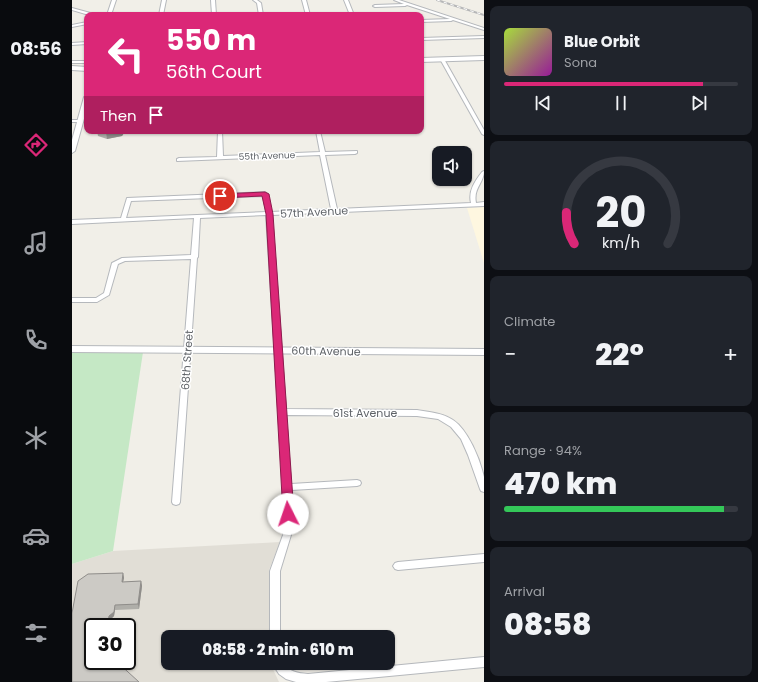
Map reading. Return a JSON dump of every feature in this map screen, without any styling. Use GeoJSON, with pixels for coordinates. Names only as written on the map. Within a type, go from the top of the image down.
{"type":"FeatureCollection","features":[{"type":"Feature","properties":{"kind":"street"},"geometry":{"type":"LineString","coordinates":[[110,12],[114,0]]}},
{"type":"Feature","properties":{"kind":"street"},"geometry":{"type":"LineString","coordinates":[[162,12],[164,0]]}},
{"type":"Feature","properties":{"kind":"street"},"geometry":{"type":"LineString","coordinates":[[214,0],[214,12]]}},
{"type":"Feature","properties":{"kind":"street"},"geometry":{"type":"LineString","coordinates":[[255,0],[259,3],[260,12]]}},
{"type":"Feature","properties":{"kind":"street"},"geometry":{"type":"LineString","coordinates":[[304,0],[307,12]]}},
{"type":"Feature","properties":{"kind":"street"},"geometry":{"type":"LineString","coordinates":[[346,0],[351,12]]}},
{"type":"Feature","properties":{"kind":"street"},"geometry":{"type":"LineString","coordinates":[[396,0],[484,29]]}},
{"type":"Feature","properties":{"kind":"street"},"geometry":{"type":"LineString","coordinates":[[375,6],[410,4]]}},
{"type":"Feature","properties":{"kind":"street"},"geometry":{"type":"LineString","coordinates":[[72,9],[84,12]]}},
{"type":"Feature","properties":{"kind":"street"},"geometry":{"type":"LineString","coordinates":[[424,21],[457,20]]}},
{"type":"Feature","properties":{"kind":"street"},"geometry":{"type":"LineString","coordinates":[[72,26],[84,24]]}},
{"type":"Feature","properties":{"kind":"street"},"geometry":{"type":"LineString","coordinates":[[424,39],[484,37]]}},
{"type":"Feature","properties":{"kind":"street"},"geometry":{"type":"LineString","coordinates":[[72,44],[84,43]]}},
{"type":"Feature","properties":{"kind":"street"},"geometry":{"type":"LineString","coordinates":[[424,60],[484,58]]}},
{"type":"Feature","properties":{"kind":"street"},"geometry":{"type":"LineString","coordinates":[[442,59],[484,134]]}},
{"type":"Feature","properties":{"kind":"street"},"geometry":{"type":"LineString","coordinates":[[72,62],[84,62]]}},
{"type":"Feature","properties":{"kind":"street"},"geometry":{"type":"LineString","coordinates":[[72,68],[84,69]]}},
{"type":"Feature","properties":{"kind":"street"},"geometry":{"type":"LineString","coordinates":[[72,151],[84,107]]}},
{"type":"Feature","properties":{"kind":"street"},"geometry":{"type":"LineString","coordinates":[[72,121],[80,121]]}},
{"type":"Feature","properties":{"kind":"street"},"geometry":{"type":"LineString","coordinates":[[220,134],[220,158]]}},
{"type":"Feature","properties":{"kind":"street"},"geometry":{"type":"LineString","coordinates":[[319,134],[334,210]]}},
{"type":"Feature","properties":{"kind":"street","name":"55th Avenue"},"geometry":{"type":"LineString","coordinates":[[179,160],[355,152]]}},
{"type":"Feature","properties":{"kind":"street"},"geometry":{"type":"LineString","coordinates":[[474,204],[472,192],[484,172]]}},
{"type":"Feature","properties":{"kind":"street"},"geometry":{"type":"LineString","coordinates":[[123,220],[129,200],[265,194],[269,214],[287,487],[287,535],[275,571],[275,630]]}},
{"type":"Feature","properties":{"kind":"street","name":"57th Avenue"},"geometry":{"type":"LineString","coordinates":[[72,222],[197,218],[334,210],[484,204]]}},
{"type":"Feature","properties":{"kind":"street","name":"68th Street"},"geometry":{"type":"LineString","coordinates":[[176,502],[197,218]]}},
{"type":"Feature","properties":{"kind":"street"},"geometry":{"type":"LineString","coordinates":[[72,300],[97,300],[107,294],[115,263],[124,259],[195,257]]}},
{"type":"Feature","properties":{"kind":"street","name":"60th Avenue"},"geometry":{"type":"LineString","coordinates":[[72,349],[484,352]]}},
{"type":"Feature","properties":{"kind":"street","name":"61st Avenue"},"geometry":{"type":"LineString","coordinates":[[282,412],[416,413],[426,414],[447,420],[454,424],[466,441],[484,489]]}},
{"type":"Feature","properties":{"kind":"street"},"geometry":{"type":"LineString","coordinates":[[287,487],[357,483]]}},
{"type":"Feature","properties":{"kind":"street"},"geometry":{"type":"LineString","coordinates":[[398,566],[484,558]]}},
{"type":"Feature","properties":{"kind":"street"},"geometry":{"type":"LineString","coordinates":[[282,670],[285,674],[295,678],[308,678],[484,662]]}},
{"type":"Feature","properties":{"kind":"shaded area"},"geometry":{"type":"Polygon","coordinates":[[[484,207],[484,263],[467,208],[484,207]]]}},
{"type":"Feature","properties":{"kind":"shaded area"},"geometry":{"type":"Polygon","coordinates":[[[280,542],[269,570],[270,630],[161,630],[161,670],[273,670],[279,682],[72,682],[72,564],[113,551],[280,542]]]}},
{"type":"Feature","properties":{"kind":"green space"},"geometry":{"type":"Polygon","coordinates":[[[72,352],[143,352],[113,551],[72,564],[72,352]]]}},
{"type":"Feature","properties":{"kind":"building"},"geometry":{"type":"Polygon","coordinates":[[[123,573],[122,582],[141,581],[138,604],[115,605],[114,612],[109,618],[84,618],[84,670],[126,670],[139,682],[72,682],[72,613],[78,581],[88,574],[123,573]]]}},
{"type":"Feature","properties":{"kind":"railway"},"geometry":{"type":"LineString","coordinates":[[437,0],[484,15]]}},
{"type":"Feature","properties":{"kind":"route"},"geometry":{"type":"LineString","coordinates":[[220,196],[265,194],[269,214],[288,514]]}}]}
